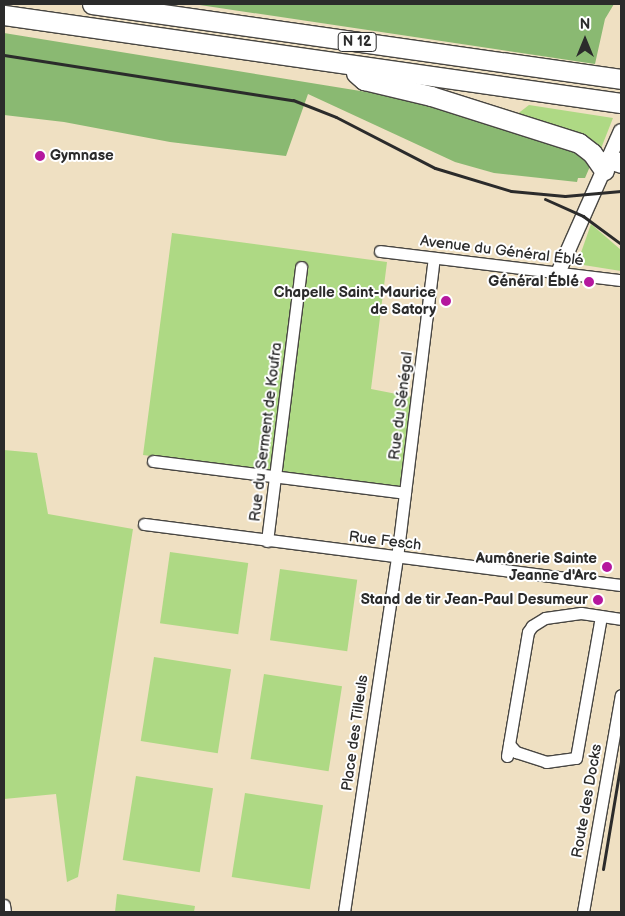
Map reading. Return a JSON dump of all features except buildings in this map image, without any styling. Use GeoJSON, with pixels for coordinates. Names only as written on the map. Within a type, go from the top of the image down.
{"type":"FeatureCollection","features":[{"type":"Feature","properties":{"kind":"highway","name":"N 12"},"geometry":{"type":"LineString","coordinates":[[92,4],[621,79]]}},
{"type":"Feature","properties":{"kind":"highway","name":"N 12"},"geometry":{"type":"LineString","coordinates":[[4,15],[621,103]]}},
{"type":"Feature","properties":{"kind":"highway"},"geometry":{"type":"LineString","coordinates":[[348,65],[364,80],[449,102],[579,143],[611,164]]}},
{"type":"Feature","properties":{"kind":"street"},"geometry":{"type":"LineString","coordinates":[[558,273],[611,164],[621,131]]}},
{"type":"Feature","properties":{"kind":"street","name":"Avenue du Général Éblé"},"geometry":{"type":"LineString","coordinates":[[380,251],[621,280]]}},
{"type":"Feature","properties":{"kind":"street","name":"Rue du Sénégal"},"geometry":{"type":"LineString","coordinates":[[397,558],[434,258]]}},
{"type":"Feature","properties":{"kind":"street","name":"Rue du Serment de Koufra"},"geometry":{"type":"LineString","coordinates":[[268,541],[301,268]]}},
{"type":"Feature","properties":{"kind":"street"},"geometry":{"type":"LineString","coordinates":[[153,461],[405,493]]}},
{"type":"Feature","properties":{"kind":"street","name":"Rue Fesch"},"geometry":{"type":"LineString","coordinates":[[144,524],[397,558],[621,585]]}},
{"type":"Feature","properties":{"kind":"street","name":"Place des Tilleuls"},"geometry":{"type":"LineString","coordinates":[[344,912],[397,558]]}},
{"type":"Feature","properties":{"kind":"street"},"geometry":{"type":"LineString","coordinates":[[507,756],[528,632],[532,626],[545,618],[581,613],[621,619]]}},
{"type":"Feature","properties":{"kind":"street"},"geometry":{"type":"LineString","coordinates":[[509,744],[516,752],[546,762],[576,758],[601,616]]}},
{"type":"Feature","properties":{"kind":"street","name":"Route des Docks"},"geometry":{"type":"LineString","coordinates":[[583,912],[621,695]]}},
{"type":"Feature","properties":{"kind":"street"},"geometry":{"type":"LineString","coordinates":[[4,905],[5,912]]}},
{"type":"Feature","properties":{"kind":"green space"},"geometry":{"type":"Polygon","coordinates":[[[193,4],[614,4],[605,19],[595,64],[193,4]]]}},
{"type":"Feature","properties":{"kind":"green space"},"geometry":{"type":"Polygon","coordinates":[[[4,33],[416,100],[582,152],[591,164],[585,178],[578,178],[577,182],[494,173],[455,162],[308,94],[286,156],[170,142],[64,122],[4,115],[4,33]]]}},
{"type":"Feature","properties":{"kind":"green space"},"geometry":{"type":"Polygon","coordinates":[[[529,105],[613,118],[600,151],[516,115],[529,105]]]}},
{"type":"Feature","properties":{"kind":"green space"},"geometry":{"type":"Polygon","coordinates":[[[591,224],[621,250],[621,271],[577,264],[591,224]]]}},
{"type":"Feature","properties":{"kind":"green space"},"geometry":{"type":"Polygon","coordinates":[[[172,233],[387,262],[371,389],[412,397],[401,487],[143,455],[172,233]]]}},
{"type":"Feature","properties":{"kind":"green space"},"geometry":{"type":"Polygon","coordinates":[[[4,450],[37,453],[48,514],[133,529],[78,877],[67,882],[56,794],[4,799],[4,450]]]}},
{"type":"Feature","properties":{"kind":"green space"},"geometry":{"type":"Polygon","coordinates":[[[170,552],[248,563],[238,634],[160,623],[170,552]]]}},
{"type":"Feature","properties":{"kind":"green space"},"geometry":{"type":"Polygon","coordinates":[[[280,569],[357,580],[347,651],[270,640],[280,569]]]}},
{"type":"Feature","properties":{"kind":"green space"},"geometry":{"type":"Polygon","coordinates":[[[154,657],[231,669],[218,753],[141,741],[154,657]]]}},
{"type":"Feature","properties":{"kind":"green space"},"geometry":{"type":"Polygon","coordinates":[[[264,674],[342,686],[329,771],[251,759],[264,674]]]}},
{"type":"Feature","properties":{"kind":"green space"},"geometry":{"type":"Polygon","coordinates":[[[136,776],[213,788],[200,872],[123,860],[136,776]]]}},
{"type":"Feature","properties":{"kind":"green space"},"geometry":{"type":"Polygon","coordinates":[[[245,793],[323,805],[310,889],[232,877],[245,793]]]}},
{"type":"Feature","properties":{"kind":"green space"},"geometry":{"type":"Polygon","coordinates":[[[117,894],[195,906],[194,912],[115,912],[117,894]]]}},
{"type":"Feature","properties":{"kind":"railway"},"geometry":{"type":"LineString","coordinates":[[4,55],[293,100],[336,117],[435,168],[511,191],[565,196],[621,191]]}},
{"type":"Feature","properties":{"kind":"railway"},"geometry":{"type":"LineString","coordinates":[[545,199],[583,216],[621,244]]}},
{"type":"Feature","properties":{"kind":"railway"},"geometry":{"type":"LineString","coordinates":[[603,869],[621,761]]}},
{"type":"Feature","properties":{"kind":"place","name":"Gymnase"},"geometry":{"type":"Point","coordinates":[40,156]}},
{"type":"Feature","properties":{"kind":"place","name":"Général Éblé"},"geometry":{"type":"Point","coordinates":[589,282]}},
{"type":"Feature","properties":{"kind":"place","name":"Chapelle Saint-Maurice de Satory"},"geometry":{"type":"Point","coordinates":[446,301]}},
{"type":"Feature","properties":{"kind":"place","name":"Aumônerie Sainte Jeanne d'Arc"},"geometry":{"type":"Point","coordinates":[607,567]}},
{"type":"Feature","properties":{"kind":"place","name":"Stand de tir Jean-Paul Desumeur"},"geometry":{"type":"Point","coordinates":[598,600]}}]}
